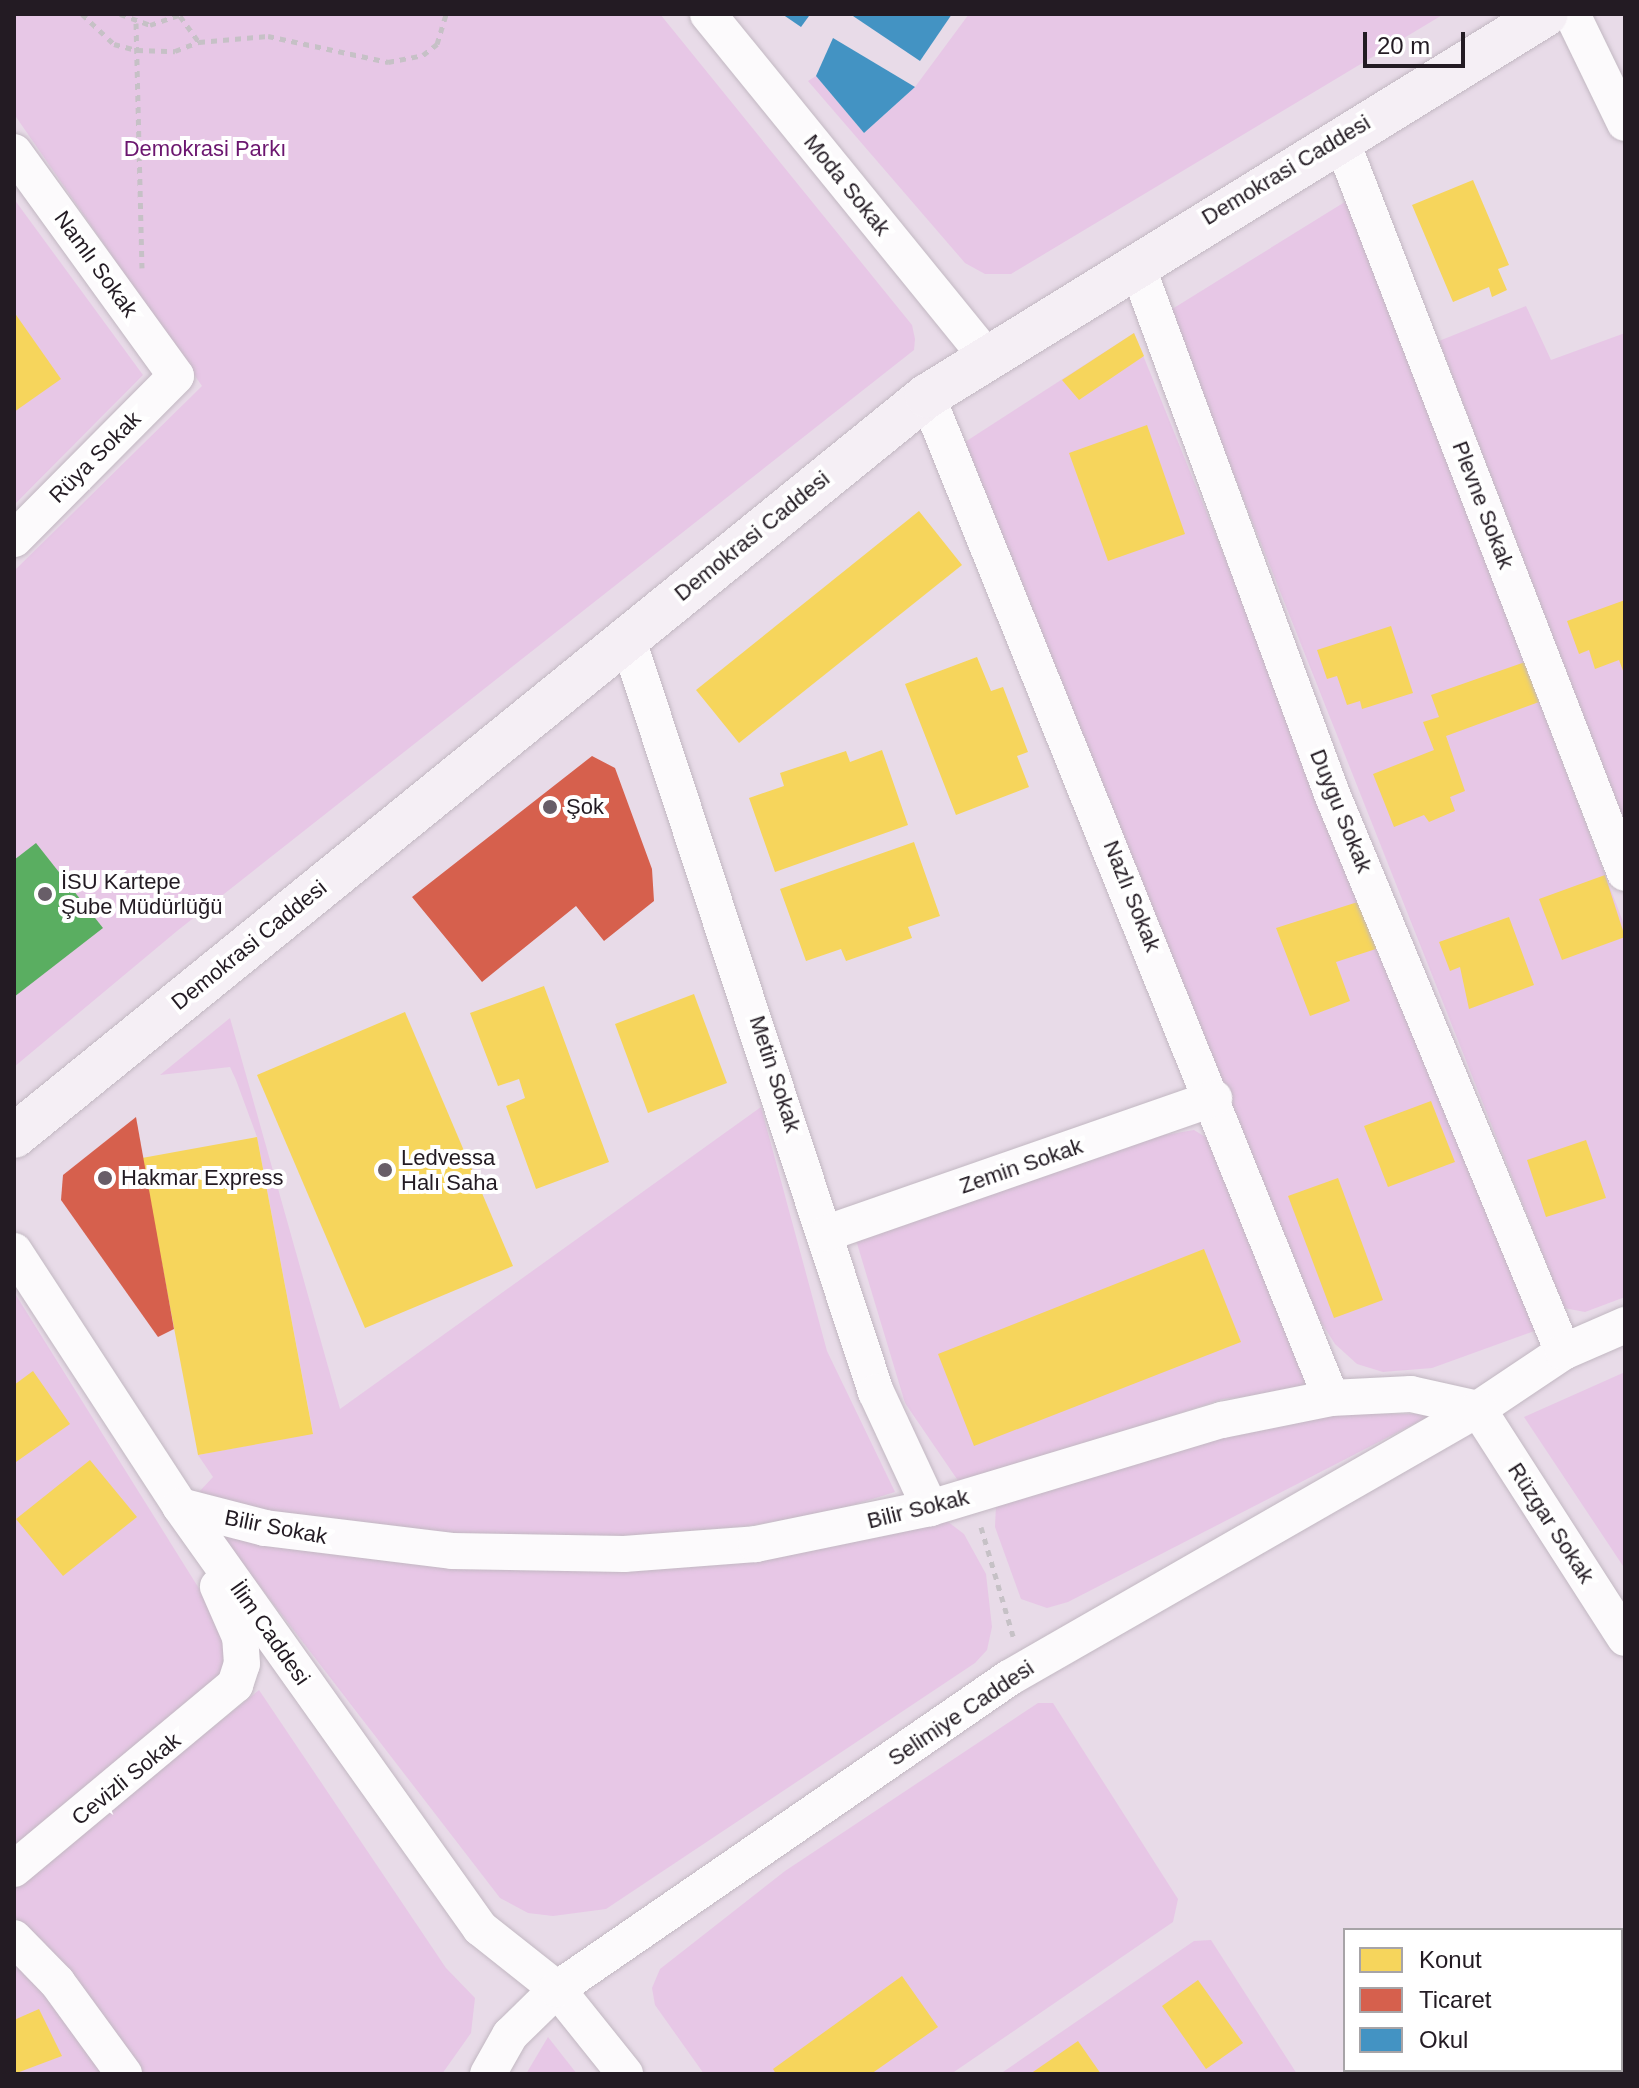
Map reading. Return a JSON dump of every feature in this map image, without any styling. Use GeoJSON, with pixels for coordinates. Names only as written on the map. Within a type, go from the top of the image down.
{"type":"FeatureCollection","features":[{"type":"Feature","properties":{"kind":"main road","name":"Demokrasi Caddesi"},"geometry":{"type":"LineString","coordinates":[[14,1136],[927,396],[986,356],[1340,137],[1546,14]]}},
{"type":"Feature","properties":{"kind":"street","name":"Moda Sokak"},"geometry":{"type":"LineString","coordinates":[[708,14],[986,356]]}},
{"type":"Feature","properties":{"kind":"street"},"geometry":{"type":"LineString","coordinates":[[1572,14],[1625,123]]}},
{"type":"Feature","properties":{"kind":"street","name":"Plevne Sokak"},"geometry":{"type":"LineString","coordinates":[[1340,137],[1625,873]]}},
{"type":"Feature","properties":{"kind":"street","name":"Namlı Sokak"},"geometry":{"type":"LineString","coordinates":[[14,152],[176,376]]}},
{"type":"Feature","properties":{"kind":"street","name":"Duygu Sokak"},"geometry":{"type":"LineString","coordinates":[[1136,263],[1332,794],[1563,1352]]}},
{"type":"Feature","properties":{"kind":"street","name":"Rüya Sokak"},"geometry":{"type":"LineString","coordinates":[[14,539],[176,376]]}},
{"type":"Feature","properties":{"kind":"street","name":"Nazlı Sokak"},"geometry":{"type":"LineString","coordinates":[[927,396],[1214,1098],[1331,1398]]}},
{"type":"Feature","properties":{"kind":"street","name":"Metin Sokak"},"geometry":{"type":"LineString","coordinates":[[627,637],[827,1233],[876,1392],[930,1508]]}},
{"type":"Feature","properties":{"kind":"street","name":"Zemin Sokak"},"geometry":{"type":"LineString","coordinates":[[827,1233],[1214,1098]]}},
{"type":"Feature","properties":{"kind":"street","name":"İlim Caddesi"},"geometry":{"type":"LineString","coordinates":[[14,1251],[180,1506],[480,1928],[557,1989],[625,2074]]}},
{"type":"Feature","properties":{"kind":"street"},"geometry":{"type":"LineString","coordinates":[[1478,1409],[1563,1352],[1625,1325]]}},
{"type":"Feature","properties":{"kind":"street","name":"Bilir Sokak"},"geometry":{"type":"LineString","coordinates":[[180,1506],[265,1528],[360,1542],[535,1554],[756,1544],[930,1508],[1222,1420],[1331,1398],[1411,1394],[1478,1409]]}},
{"type":"Feature","properties":{"kind":"street","name":"Rüzgar Sokak"},"geometry":{"type":"LineString","coordinates":[[1478,1409],[1625,1638]]}},
{"type":"Feature","properties":{"kind":"street","name":"Selimiye Caddesi"},"geometry":{"type":"LineString","coordinates":[[488,2074],[510,2035],[557,1989],[1009,1678],[1478,1409]]}},
{"type":"Feature","properties":{"kind":"street","name":"Cevizli Sokak"},"geometry":{"type":"LineString","coordinates":[[14,1869],[235,1685],[242,1664],[240,1637],[194,1547],[180,1506]]}},
{"type":"Feature","properties":{"kind":"street"},"geometry":{"type":"LineString","coordinates":[[14,1938],[57,1982],[124,2074]]}},
{"type":"Feature","properties":{"kind":"path"},"geometry":{"type":"LineString","coordinates":[[82,14],[114,44],[137,50],[175,51],[199,42],[268,36],[388,62],[408,60],[437,44],[446,14]]}},
{"type":"Feature","properties":{"kind":"path"},"geometry":{"type":"LineString","coordinates":[[120,14],[136,23],[166,23],[181,15],[199,42]]}},
{"type":"Feature","properties":{"kind":"path"},"geometry":{"type":"LineString","coordinates":[[136,23],[143,329]]}},
{"type":"Feature","properties":{"kind":"path"},"geometry":{"type":"LineString","coordinates":[[968,1497],[1008,1604],[1015,1643],[1009,1678]]}},
{"type":"Feature","properties":{"kind":"green space","name":"Demokrasi Parkı"},"geometry":{"type":"Polygon","coordinates":[[[14,14],[660,14],[912,325],[915,339],[914,350],[177,931],[14,1067],[14,571],[202,386],[14,114],[14,14]]]}},
{"type":"Feature","properties":{"kind":"green space"},"geometry":{"type":"Polygon","coordinates":[[[969,14],[1444,14],[1011,274],[985,274],[965,263],[808,81],[816,76],[864,133],[915,87],[969,14]]]}},
{"type":"Feature","properties":{"kind":"green space"},"geometry":{"type":"Polygon","coordinates":[[[14,199],[143,375],[14,505],[14,199]]]}},
{"type":"Feature","properties":{"kind":"green space"},"geometry":{"type":"Polygon","coordinates":[[[1348,200],[1625,927],[1625,1297],[1585,1312],[1564,1308],[1169,311],[1348,200]]]}},
{"type":"Feature","properties":{"kind":"green space"},"geometry":{"type":"Polygon","coordinates":[[[1526,306],[1551,360],[1625,333],[1625,825],[1439,341],[1526,306]]]}},
{"type":"Feature","properties":{"kind":"green space"},"geometry":{"type":"Polygon","coordinates":[[[1134,333],[1537,1330],[1432,1368],[1383,1372],[1357,1364],[1335,1344],[1314,1311],[965,442],[1134,333]]]}},
{"type":"Feature","properties":{"kind":"green space"},"geometry":{"type":"Polygon","coordinates":[[[230,1018],[340,1409],[761,1107],[827,1351],[895,1492],[830,1512],[747,1526],[580,1540],[388,1529],[224,1504],[199,1492],[213,1477],[198,1455],[313,1433],[257,1137],[236,1080],[230,1067],[160,1075],[230,1018]]]}},
{"type":"Feature","properties":{"kind":"green space"},"geometry":{"type":"Polygon","coordinates":[[[1194,1130],[1207,1138],[1309,1390],[1223,1399],[961,1485],[905,1403],[856,1240],[1147,1138],[1194,1130]]]}},
{"type":"Feature","properties":{"kind":"green space"},"geometry":{"type":"Polygon","coordinates":[[[14,1292],[223,1627],[224,1675],[14,1852],[14,1292]]]}},
{"type":"Feature","properties":{"kind":"green space"},"geometry":{"type":"Polygon","coordinates":[[[1625,1372],[1625,1569],[1524,1417],[1625,1372]]]}},
{"type":"Feature","properties":{"kind":"green space"},"geometry":{"type":"Polygon","coordinates":[[[1348,1414],[1433,1414],[1068,1602],[1047,1608],[1021,1599],[995,1527],[996,1505],[1128,1462],[1279,1424],[1348,1414]]]}},
{"type":"Feature","properties":{"kind":"green space"},"geometry":{"type":"Polygon","coordinates":[[[943,1518],[964,1534],[986,1574],[992,1627],[987,1650],[975,1663],[606,1909],[553,1916],[528,1913],[500,1898],[221,1536],[296,1550],[442,1565],[943,1518]]]}},
{"type":"Feature","properties":{"kind":"green space"},"geometry":{"type":"Polygon","coordinates":[[[259,1690],[446,1968],[475,1998],[471,2033],[442,2074],[137,2074],[14,1915],[15,1887],[259,1690]]]}},
{"type":"Feature","properties":{"kind":"green space"},"geometry":{"type":"Polygon","coordinates":[[[1038,1703],[1053,1703],[1178,1899],[1173,1922],[951,2074],[704,2074],[655,2005],[652,1988],[660,1969],[785,1871],[1038,1703]]]}},
{"type":"Feature","properties":{"kind":"green space"},"geometry":{"type":"Polygon","coordinates":[[[1211,1940],[1297,2074],[1000,2074],[1194,1941],[1211,1940]]]}},
{"type":"Feature","properties":{"kind":"green space"},"geometry":{"type":"Polygon","coordinates":[[[14,1949],[111,2074],[14,2074],[14,1949]]]}},
{"type":"Feature","properties":{"kind":"green space"},"geometry":{"type":"Polygon","coordinates":[[[548,2037],[577,2074],[526,2074],[548,2037]]]}},
{"type":"Feature","properties":{"kind":"building: Konut"},"geometry":{"type":"Polygon","coordinates":[[[1473,180],[1509,265],[1498,269],[1507,290],[1492,297],[1489,287],[1453,302],[1412,205],[1473,180]]]}},
{"type":"Feature","properties":{"kind":"building: Konut"},"geometry":{"type":"Polygon","coordinates":[[[14,312],[61,379],[14,412],[14,312]]]}},
{"type":"Feature","properties":{"kind":"building: Konut"},"geometry":{"type":"Polygon","coordinates":[[[1134,333],[1144,356],[1079,400],[1062,380],[1134,333]]]}},
{"type":"Feature","properties":{"kind":"building: Konut"},"geometry":{"type":"Polygon","coordinates":[[[1147,425],[1185,534],[1108,561],[1069,453],[1147,425]]]}},
{"type":"Feature","properties":{"kind":"building: Konut"},"geometry":{"type":"Polygon","coordinates":[[[919,511],[962,565],[739,743],[696,690],[919,511]]]}},
{"type":"Feature","properties":{"kind":"building: Konut"},"geometry":{"type":"Polygon","coordinates":[[[1625,600],[1625,676],[1619,660],[1595,669],[1589,650],[1579,654],[1567,621],[1625,600]]]}},
{"type":"Feature","properties":{"kind":"building: Konut"},"geometry":{"type":"Polygon","coordinates":[[[1391,626],[1413,693],[1362,709],[1360,701],[1347,705],[1337,676],[1327,679],[1317,650],[1391,626]]]}},
{"type":"Feature","properties":{"kind":"building: Konut"},"geometry":{"type":"Polygon","coordinates":[[[977,657],[991,691],[1003,687],[1028,752],[1017,756],[1029,787],[956,815],[905,684],[977,657]]]}},
{"type":"Feature","properties":{"kind":"building: Konut"},"geometry":{"type":"Polygon","coordinates":[[[1525,662],[1539,702],[1446,736],[1465,791],[1450,797],[1455,811],[1429,822],[1424,815],[1394,827],[1373,774],[1434,750],[1423,722],[1439,717],[1431,695],[1525,662]]]}},
{"type":"Feature","properties":{"kind":"building: Konut"},"geometry":{"type":"Polygon","coordinates":[[[882,750],[908,825],[775,872],[749,798],[784,786],[780,773],[846,751],[850,762],[882,750]]]}},
{"type":"Feature","properties":{"kind":"building: Konut"},"geometry":{"type":"Polygon","coordinates":[[[914,842],[940,916],[908,927],[912,938],[846,961],[841,949],[806,961],[780,889],[914,842]]]}},
{"type":"Feature","properties":{"kind":"building: Konut"},"geometry":{"type":"Polygon","coordinates":[[[1605,875],[1625,937],[1562,960],[1539,899],[1605,875]]]}},
{"type":"Feature","properties":{"kind":"building: Konut"},"geometry":{"type":"Polygon","coordinates":[[[1364,900],[1382,947],[1336,962],[1350,1001],[1310,1016],[1276,928],[1364,900]]]}},
{"type":"Feature","properties":{"kind":"building: Konut"},"geometry":{"type":"Polygon","coordinates":[[[1509,917],[1534,985],[1469,1009],[1460,967],[1450,971],[1439,942],[1509,917]]]}},
{"type":"Feature","properties":{"kind":"building: Konut"},"geometry":{"type":"Polygon","coordinates":[[[544,986],[609,1162],[536,1189],[506,1106],[525,1098],[519,1079],[498,1086],[470,1013],[544,986]]]}},
{"type":"Feature","properties":{"kind":"building: Konut"},"geometry":{"type":"Polygon","coordinates":[[[694,994],[727,1083],[648,1113],[615,1024],[694,994]]]}},
{"type":"Feature","properties":{"kind":"building: Konut","name":"Ledvessa Halı Saha"},"geometry":{"type":"Polygon","coordinates":[[[405,1012],[513,1266],[365,1328],[257,1075],[405,1012]]]}},
{"type":"Feature","properties":{"kind":"building: Konut"},"geometry":{"type":"Polygon","coordinates":[[[1431,1101],[1455,1162],[1388,1187],[1364,1126],[1431,1101]]]}},
{"type":"Feature","properties":{"kind":"building: Konut"},"geometry":{"type":"Polygon","coordinates":[[[257,1137],[313,1434],[198,1455],[142,1158],[257,1137]]]}},
{"type":"Feature","properties":{"kind":"building: Konut"},"geometry":{"type":"Polygon","coordinates":[[[1586,1140],[1606,1198],[1546,1217],[1527,1160],[1586,1140]]]}},
{"type":"Feature","properties":{"kind":"building: Konut"},"geometry":{"type":"Polygon","coordinates":[[[1338,1178],[1383,1300],[1334,1318],[1288,1196],[1338,1178]]]}},
{"type":"Feature","properties":{"kind":"building: Konut"},"geometry":{"type":"Polygon","coordinates":[[[1204,1249],[1241,1342],[974,1446],[938,1354],[1204,1249]]]}},
{"type":"Feature","properties":{"kind":"building: Konut"},"geometry":{"type":"Polygon","coordinates":[[[33,1371],[70,1424],[16,1462],[14,1385],[33,1371]]]}},
{"type":"Feature","properties":{"kind":"building: Konut"},"geometry":{"type":"Polygon","coordinates":[[[90,1460],[137,1517],[63,1576],[16,1519],[90,1460]]]}},
{"type":"Feature","properties":{"kind":"building: Konut"},"geometry":{"type":"Polygon","coordinates":[[[902,1976],[938,2027],[871,2074],[776,2074],[773,2069],[902,1976]]]}},
{"type":"Feature","properties":{"kind":"building: Konut"},"geometry":{"type":"Polygon","coordinates":[[[1198,1980],[1243,2043],[1206,2069],[1162,2006],[1198,1980]]]}},
{"type":"Feature","properties":{"kind":"building: Konut"},"geometry":{"type":"Polygon","coordinates":[[[39,2009],[62,2056],[14,2074],[14,2020],[39,2009]]]}},
{"type":"Feature","properties":{"kind":"building: Konut"},"geometry":{"type":"Polygon","coordinates":[[[1078,2041],[1101,2074],[1030,2074],[1078,2041]]]}},
{"type":"Feature","properties":{"kind":"building: Ticaret"},"geometry":{"type":"Polygon","coordinates":[[[592,756],[615,768],[652,869],[654,901],[604,941],[576,906],[482,982],[412,897],[592,756]]]}},
{"type":"Feature","properties":{"kind":"building: Ticaret"},"geometry":{"type":"Polygon","coordinates":[[[136,1117],[174,1329],[158,1337],[61,1200],[63,1175],[136,1117]]]}},
{"type":"Feature","properties":{"kind":"building: Okul"},"geometry":{"type":"Polygon","coordinates":[[[782,14],[805,14],[809,16],[801,27],[782,14]]]}},
{"type":"Feature","properties":{"kind":"building: Okul"},"geometry":{"type":"Polygon","coordinates":[[[850,14],[952,14],[920,61],[850,14]]]}},
{"type":"Feature","properties":{"kind":"building: Okul"},"geometry":{"type":"Polygon","coordinates":[[[833,38],[915,87],[864,133],[816,76],[833,38]]]}},
{"type":"Feature","properties":{"kind":"building: Kamu","name":"İSU Kartepe Şube Müdürlüğü"},"geometry":{"type":"Polygon","coordinates":[[[36,843],[103,928],[14,997],[14,860],[36,843]]]}},
{"type":"Feature","properties":{"kind":"place","name":"Şok"},"geometry":{"type":"Point","coordinates":[550,807]}},
{"type":"Feature","properties":{"kind":"place","name":"İSU Kartepe Şube Müdürlüğü"},"geometry":{"type":"Point","coordinates":[45,894]}},
{"type":"Feature","properties":{"kind":"place","name":"Ledvessa Halı Saha"},"geometry":{"type":"Point","coordinates":[385,1170]}},
{"type":"Feature","properties":{"kind":"place","name":"Hakmar Express"},"geometry":{"type":"Point","coordinates":[105,1178]}}]}
